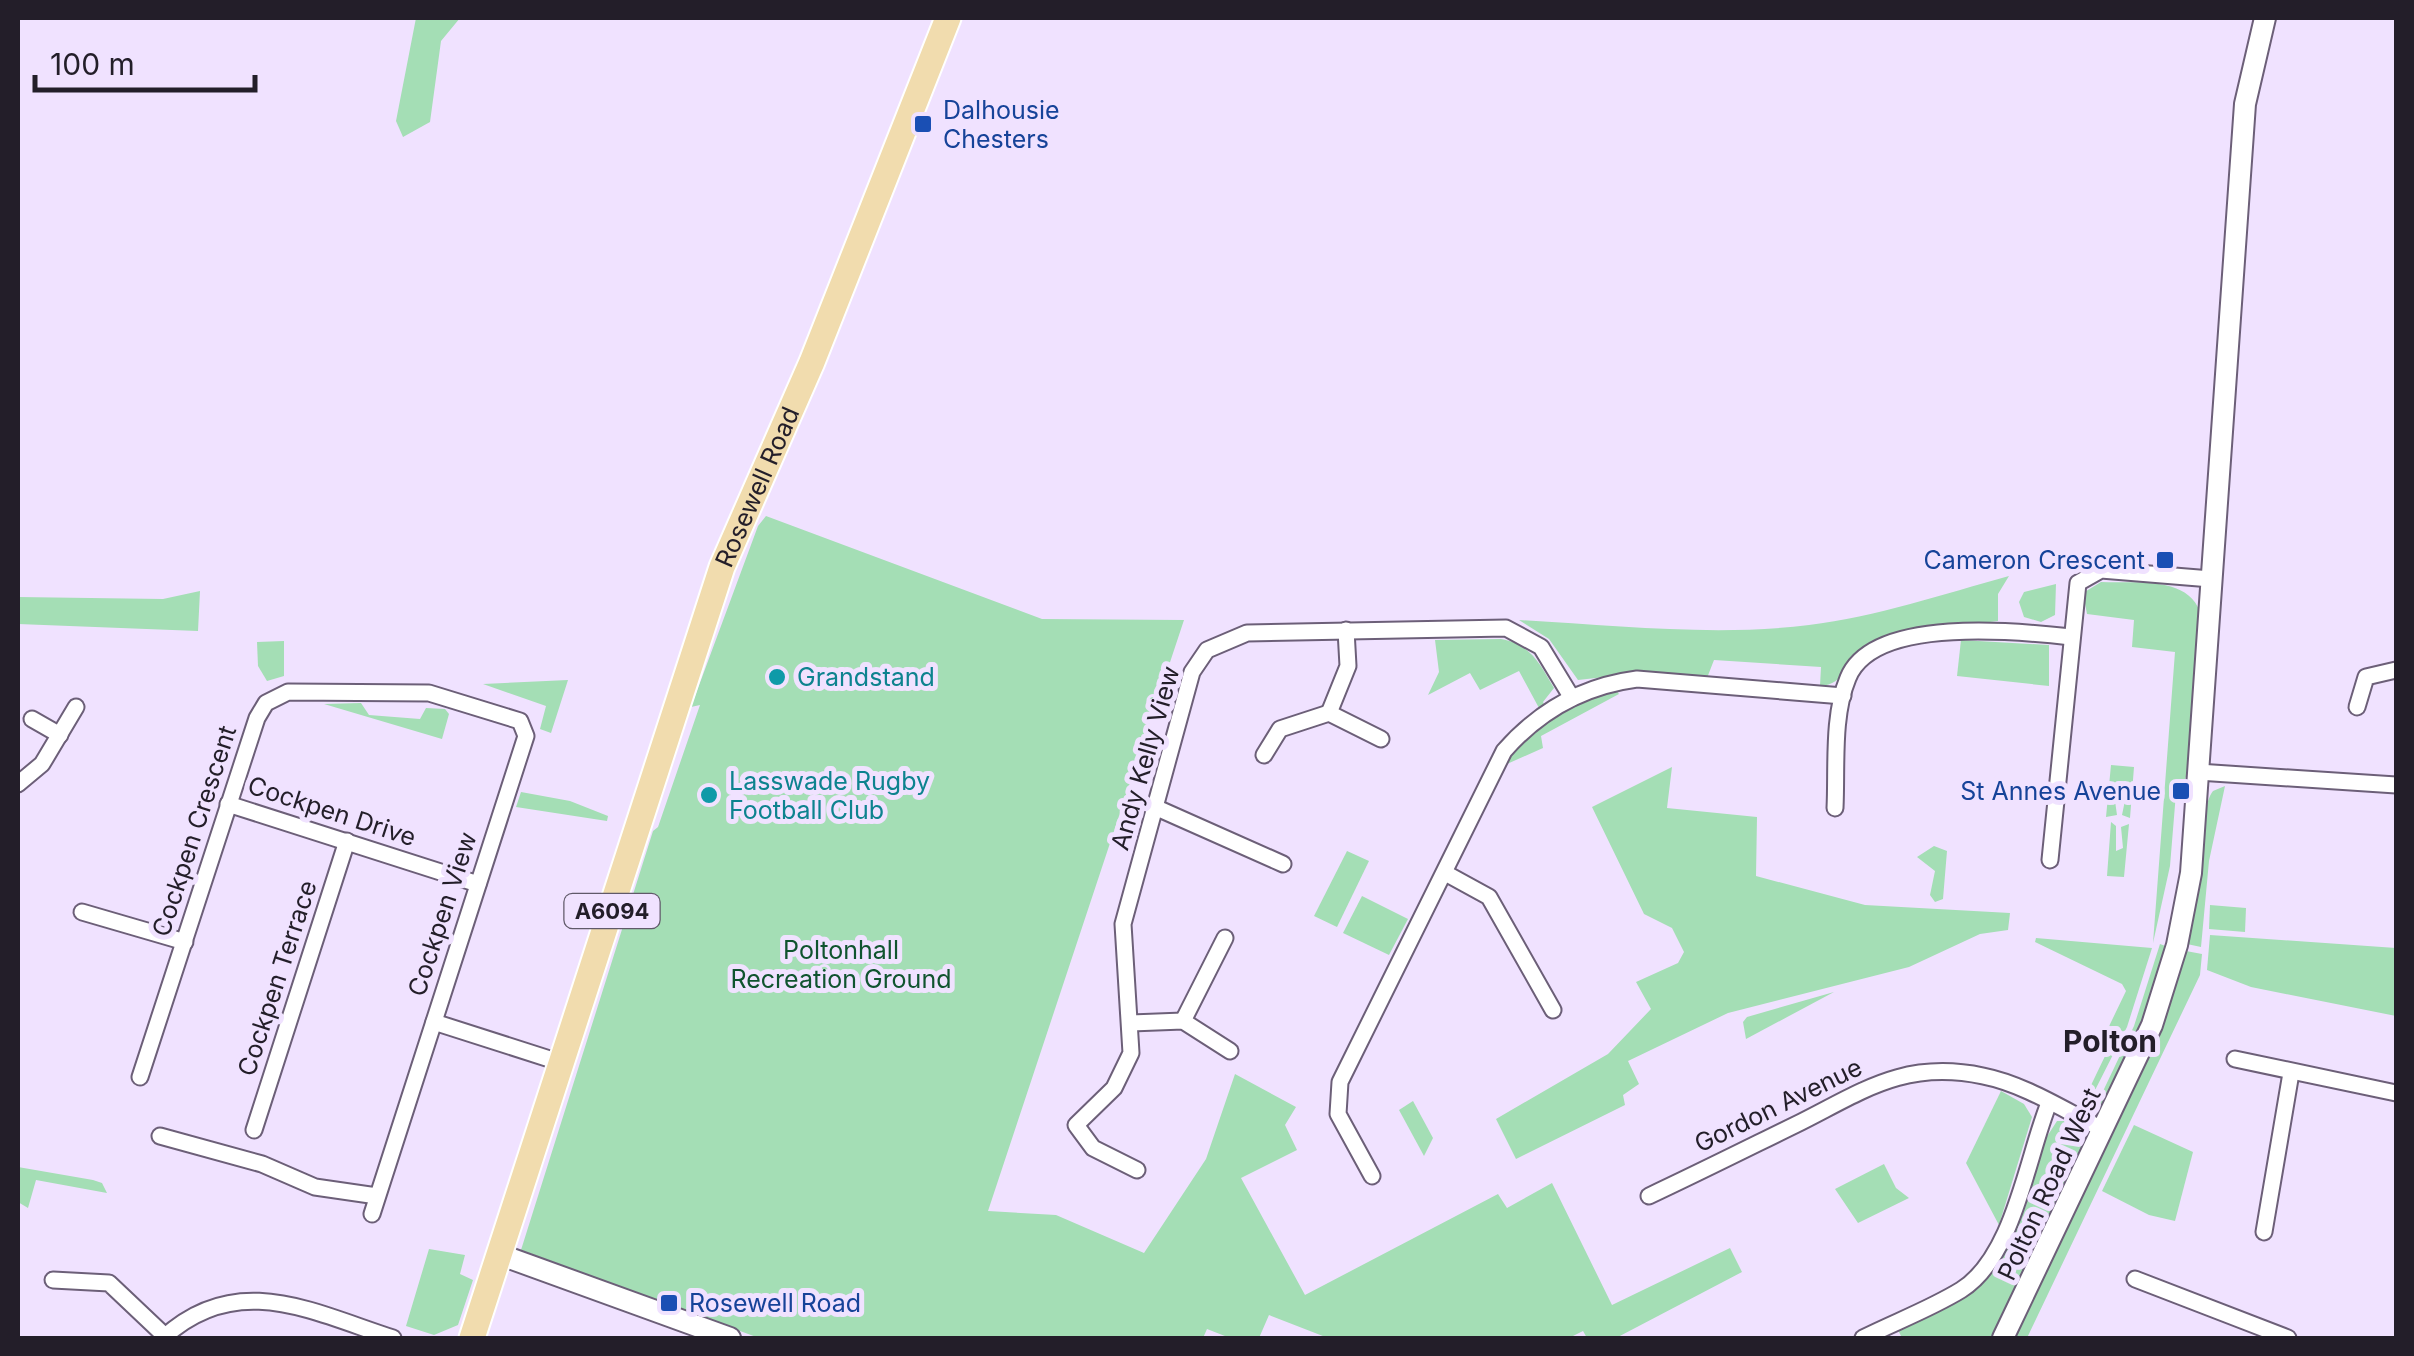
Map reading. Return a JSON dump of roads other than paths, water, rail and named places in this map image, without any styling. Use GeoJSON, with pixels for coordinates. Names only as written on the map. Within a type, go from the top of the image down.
{"type":"FeatureCollection","features":[{"type":"Feature","properties":{"kind":"main road","name":"Rosewell Road"},"geometry":{"type":"LineString","coordinates":[[501,1255],[722,568],[812,362],[948,18]]}},
{"type":"Feature","properties":{"kind":"main road","name":"A6094"},"geometry":{"type":"LineString","coordinates":[[472,1338],[501,1255]]}},
{"type":"Feature","properties":{"kind":"street","name":"Polton Road West"},"geometry":{"type":"LineString","coordinates":[[2003,1338],[2152,1025],[2177,945],[2190,873],[2245,104],[2265,18]]}},
{"type":"Feature","properties":{"kind":"street"},"geometry":{"type":"LineString","coordinates":[[2050,860],[2076,590],[2092,572],[2211,580]]}},
{"type":"Feature","properties":{"kind":"street"},"geometry":{"type":"LineString","coordinates":[[1834,808],[1842,696],[1855,665],[1865,657],[1958,629],[2071,637]]}},
{"type":"Feature","properties":{"kind":"street"},"geometry":{"type":"LineString","coordinates":[[1329,713],[1348,666],[1346,630]]}},
{"type":"Feature","properties":{"kind":"street","name":"Andy Kelly View"},"geometry":{"type":"LineString","coordinates":[[1137,1170],[1093,1148],[1076,1125],[1114,1088],[1131,1054],[1122,924],[1192,672],[1207,650],[1248,632],[1519,632],[1541,647],[1572,698]]}},
{"type":"Feature","properties":{"kind":"street"},"geometry":{"type":"LineString","coordinates":[[2356,707],[2366,677],[2396,670]]}},
{"type":"Feature","properties":{"kind":"street"},"geometry":{"type":"LineString","coordinates":[[1372,1176],[1338,1114],[1340,1082],[1447,874],[1504,751],[1533,720],[1605,683],[1637,679],[1842,696]]}},
{"type":"Feature","properties":{"kind":"street","name":"Cockpen Crescent"},"geometry":{"type":"LineString","coordinates":[[140,1076],[257,718],[272,698],[288,692],[429,693]]}},
{"type":"Feature","properties":{"kind":"street","name":"Cockpen View"},"geometry":{"type":"LineString","coordinates":[[372,1214],[526,728],[520,722],[429,693]]}},
{"type":"Feature","properties":{"kind":"street"},"geometry":{"type":"LineString","coordinates":[[18,784],[42,764],[76,707]]}},
{"type":"Feature","properties":{"kind":"street"},"geometry":{"type":"LineString","coordinates":[[1264,755],[1280,729],[1329,713],[1381,739]]}},
{"type":"Feature","properties":{"kind":"street"},"geometry":{"type":"LineString","coordinates":[[32,719],[60,735]]}},
{"type":"Feature","properties":{"kind":"street"},"geometry":{"type":"LineString","coordinates":[[2198,772],[2396,786]]}},
{"type":"Feature","properties":{"kind":"street","name":"Cockpen Drive"},"geometry":{"type":"LineString","coordinates":[[228,804],[478,884]]}},
{"type":"Feature","properties":{"kind":"street"},"geometry":{"type":"LineString","coordinates":[[1157,808],[1283,864]]}},
{"type":"Feature","properties":{"kind":"street"},"geometry":{"type":"LineString","coordinates":[[1226,857],[1235,841]]}},
{"type":"Feature","properties":{"kind":"street","name":"Cockpen Terrace"},"geometry":{"type":"LineString","coordinates":[[254,1130],[347,842]]}},
{"type":"Feature","properties":{"kind":"street"},"geometry":{"type":"LineString","coordinates":[[1447,874],[1489,897],[1552,1010]]}},
{"type":"Feature","properties":{"kind":"street"},"geometry":{"type":"LineString","coordinates":[[82,912],[185,942]]}},
{"type":"Feature","properties":{"kind":"street"},"geometry":{"type":"LineString","coordinates":[[1183,1022],[1224,938]]}},
{"type":"Feature","properties":{"kind":"street"},"geometry":{"type":"LineString","coordinates":[[434,1022],[562,1063]]}},
{"type":"Feature","properties":{"kind":"street"},"geometry":{"type":"LineString","coordinates":[[1131,1023],[1183,1022],[1230,1050]]}},
{"type":"Feature","properties":{"kind":"street"},"geometry":{"type":"LineString","coordinates":[[2235,1059],[2396,1093]]}},
{"type":"Feature","properties":{"kind":"street"},"geometry":{"type":"LineString","coordinates":[[2264,1232],[2291,1072]]}},
{"type":"Feature","properties":{"kind":"street","name":"Gordon Avenue"},"geometry":{"type":"LineString","coordinates":[[1649,1196],[1800,1123],[1852,1092],[1892,1079],[1938,1073],[1982,1076],[2102,1129]]}},
{"type":"Feature","properties":{"kind":"street"},"geometry":{"type":"LineString","coordinates":[[1863,1338],[1963,1289],[1985,1263],[2020,1197],[2032,1146],[2049,1103]]}},
{"type":"Feature","properties":{"kind":"street"},"geometry":{"type":"LineString","coordinates":[[160,1136],[262,1164],[315,1187],[377,1196]]}},
{"type":"Feature","properties":{"kind":"street"},"geometry":{"type":"LineString","coordinates":[[501,1255],[730,1338]]}},
{"type":"Feature","properties":{"kind":"street"},"geometry":{"type":"LineString","coordinates":[[53,1280],[108,1283],[164,1337],[200,1312],[257,1300],[291,1306],[394,1338]]}},
{"type":"Feature","properties":{"kind":"street"},"geometry":{"type":"LineString","coordinates":[[2136,1280],[2288,1338]]}},
{"type":"Feature","properties":{"kind":"place","name":"Dalhousie Chesters"},"geometry":{"type":"Point","coordinates":[923,124]}},
{"type":"Feature","properties":{"kind":"place","name":"Cameron Crescent"},"geometry":{"type":"Point","coordinates":[2165,560]}},
{"type":"Feature","properties":{"kind":"place","name":"Grandstand"},"geometry":{"type":"Point","coordinates":[777,677]}},
{"type":"Feature","properties":{"kind":"place","name":"St Annes Avenue"},"geometry":{"type":"Point","coordinates":[2181,791]}},
{"type":"Feature","properties":{"kind":"place","name":"Lasswade Rugby Football Club"},"geometry":{"type":"Point","coordinates":[709,795]}},
{"type":"Feature","properties":{"kind":"place","name":"Rosewell Road"},"geometry":{"type":"Point","coordinates":[669,1303]}},
{"type":"Feature","properties":{"kind":"district","name":"Polton"},"geometry":{"type":"Point","coordinates":[2110,1042]}},
{"type":"Feature","properties":{"kind":"park label","name":"Poltonhall Recreation Ground"},"geometry":{"type":"Point","coordinates":[841,964]}}]}
